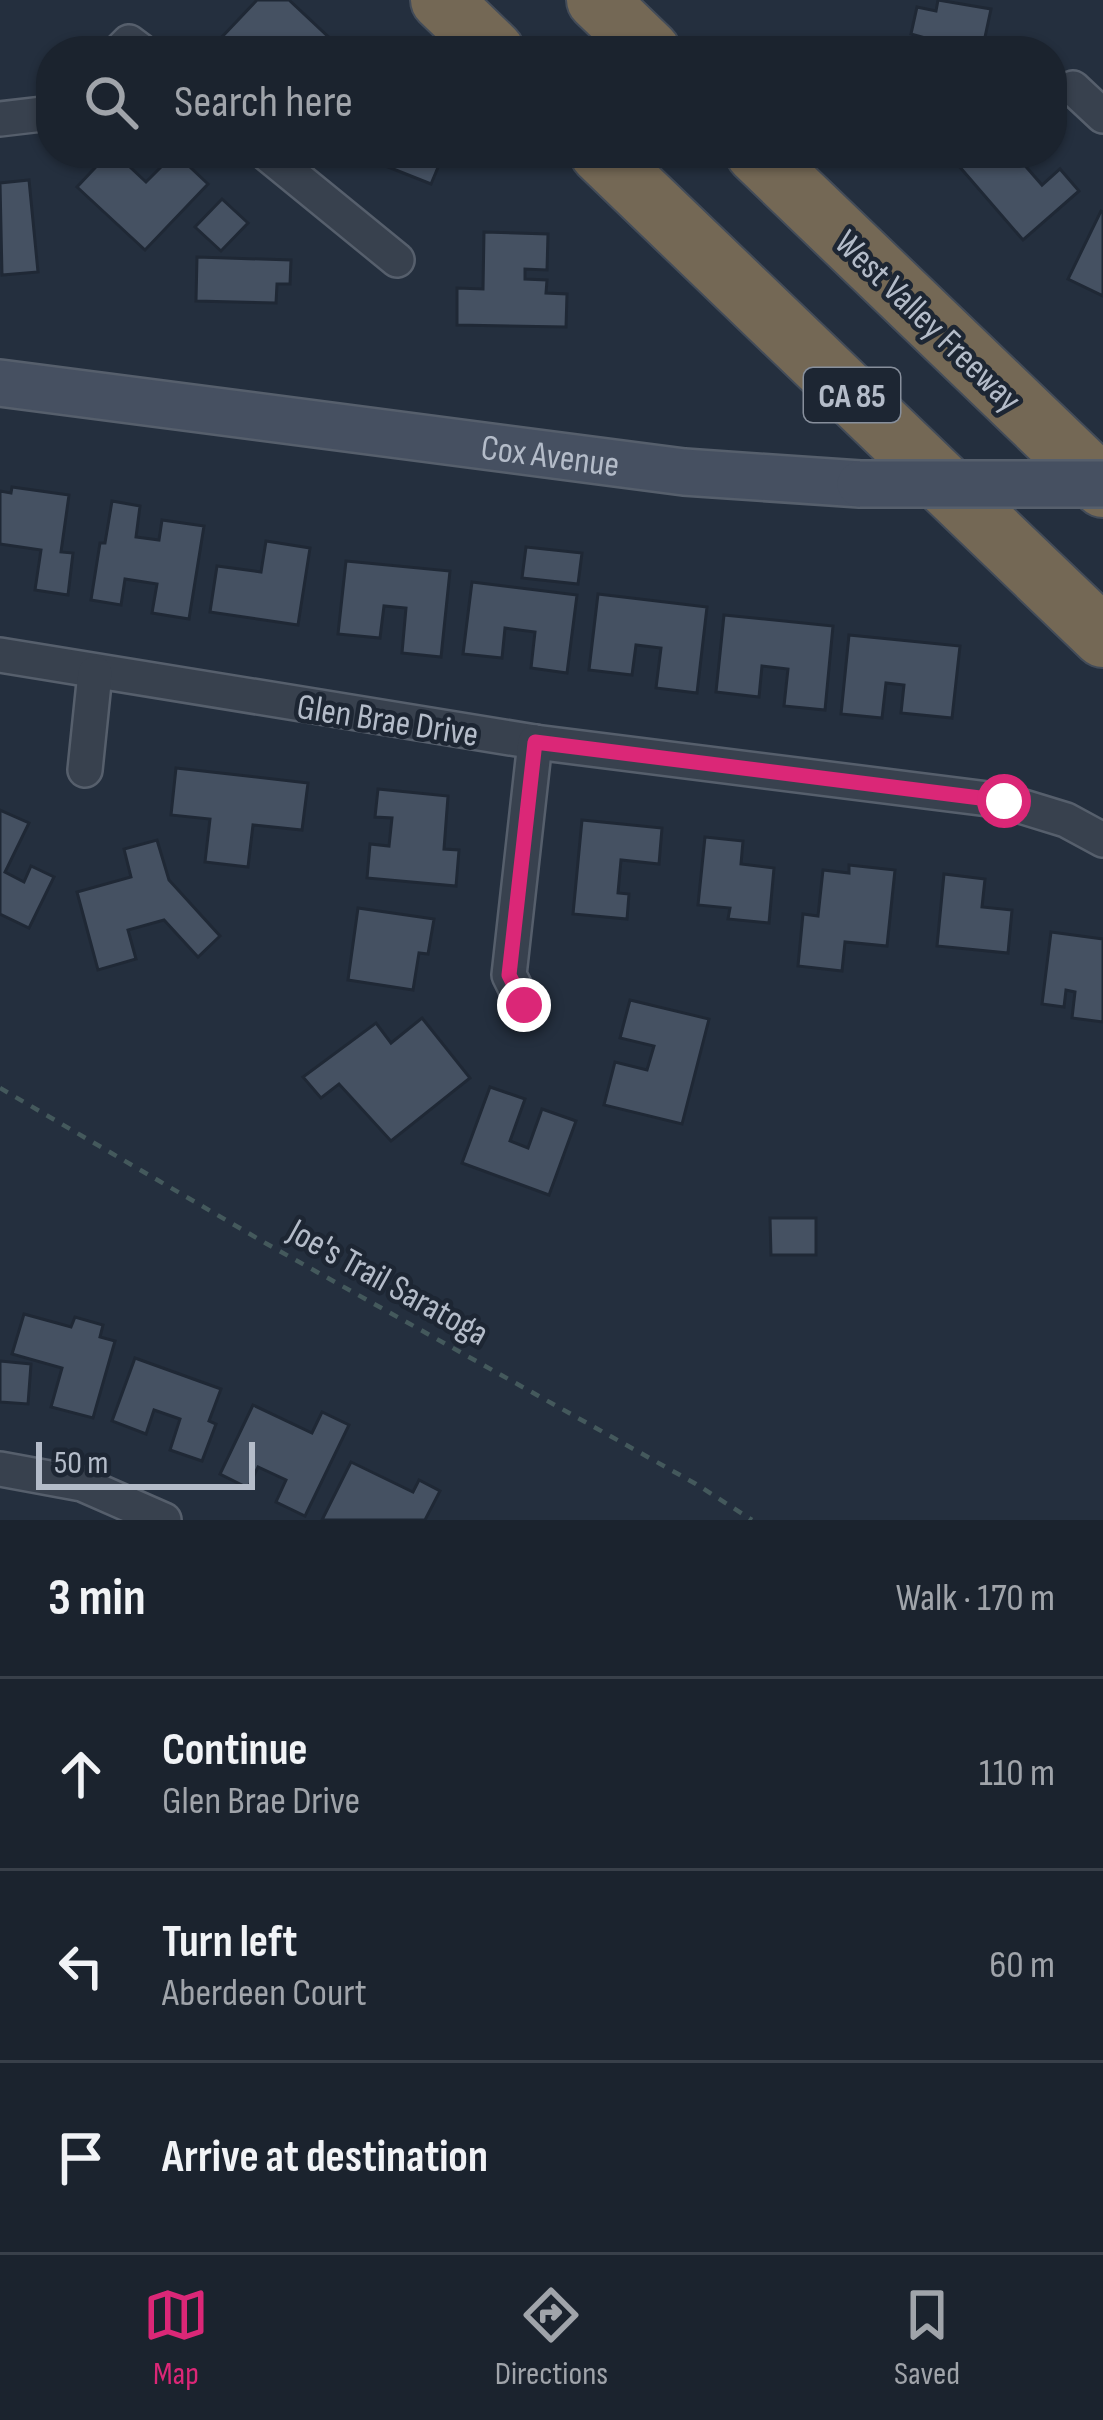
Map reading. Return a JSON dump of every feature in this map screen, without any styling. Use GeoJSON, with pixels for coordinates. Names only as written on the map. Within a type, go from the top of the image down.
{"type":"FeatureCollection","features":[{"type":"Feature","properties":{"kind":"highway"},"geometry":{"type":"LineString","coordinates":[[441,0],[478,36]]}},
{"type":"Feature","properties":{"kind":"highway"},"geometry":{"type":"LineString","coordinates":[[597,0],[634,36]]}},
{"type":"Feature","properties":{"kind":"highway","name":"CA 85"},"geometry":{"type":"LineString","coordinates":[[616,168],[1103,637]]}},
{"type":"Feature","properties":{"kind":"highway","name":"West Valley Freeway"},"geometry":{"type":"LineString","coordinates":[[772,168],[1103,485]]}},
{"type":"Feature","properties":{"kind":"main road","name":"Cox Avenue"},"geometry":{"type":"LineString","coordinates":[[0,383],[704,475],[860,484],[1103,485]]}},
{"type":"Feature","properties":{"kind":"street"},"geometry":{"type":"LineString","coordinates":[[1073,88],[1103,116]]}},
{"type":"Feature","properties":{"kind":"street"},"geometry":{"type":"LineString","coordinates":[[0,119],[36,114]]}},
{"type":"Feature","properties":{"kind":"street"},"geometry":{"type":"LineString","coordinates":[[285,168],[398,260]]}},
{"type":"Feature","properties":{"kind":"street","name":"Glen Brae Drive"},"geometry":{"type":"LineString","coordinates":[[0,656],[535,742],[1004,801],[1066,820],[1103,840]]}},
{"type":"Feature","properties":{"kind":"street"},"geometry":{"type":"LineString","coordinates":[[85,770],[95,673]]}},
{"type":"Feature","properties":{"kind":"street"},"geometry":{"type":"LineString","coordinates":[[524,1005],[509,975],[535,742]]}},
{"type":"Feature","properties":{"kind":"street"},"geometry":{"type":"LineString","coordinates":[[0,1469],[82,1484],[164,1520]]}},
{"type":"Feature","properties":{"kind":"path","name":"Joe's Trail Saratoga"},"geometry":{"type":"LineString","coordinates":[[0,1088],[752,1520]]}},
{"type":"Feature","properties":{"kind":"building"},"geometry":{"type":"Polygon","coordinates":[[[257,0],[289,0],[327,36],[223,36],[257,0]]]}},
{"type":"Feature","properties":{"kind":"building"},"geometry":{"type":"Polygon","coordinates":[[[938,0],[991,9],[985,36],[911,34],[917,7],[936,11],[938,0]]]}},
{"type":"Feature","properties":{"kind":"building"},"geometry":{"type":"Polygon","coordinates":[[[95,168],[131,168],[146,182],[160,168],[191,168],[208,184],[145,250],[77,187],[95,168]]]}},
{"type":"Feature","properties":{"kind":"building"},"geometry":{"type":"Polygon","coordinates":[[[391,168],[438,168],[431,184],[391,168]]]}},
{"type":"Feature","properties":{"kind":"building"},"geometry":{"type":"Polygon","coordinates":[[[961,168],[1027,168],[1042,185],[1060,169],[1079,191],[1023,240],[961,168]]]}},
{"type":"Feature","properties":{"kind":"building"},"geometry":{"type":"Polygon","coordinates":[[[29,180],[38,272],[2,275],[0,183],[29,180]]]}},
{"type":"Feature","properties":{"kind":"building"},"geometry":{"type":"Polygon","coordinates":[[[222,199],[248,223],[221,251],[195,227],[222,199]]]}},
{"type":"Feature","properties":{"kind":"building"},"geometry":{"type":"Polygon","coordinates":[[[1103,212],[1103,296],[1068,279],[1103,212]]]}},
{"type":"Feature","properties":{"kind":"building"},"geometry":{"type":"Polygon","coordinates":[[[484,232],[548,234],[547,270],[525,269],[525,279],[547,280],[546,293],[567,294],[566,327],[457,325],[457,288],[483,289],[484,232]]]}},
{"type":"Feature","properties":{"kind":"building"},"geometry":{"type":"Polygon","coordinates":[[[197,257],[291,260],[290,284],[277,284],[276,303],[196,301],[197,257]]]}},
{"type":"Feature","properties":{"kind":"building"},"geometry":{"type":"Polygon","coordinates":[[[12,487],[69,495],[61,552],[73,553],[68,595],[35,590],[41,550],[0,544],[0,491],[11,493],[12,487]]]}},
{"type":"Feature","properties":{"kind":"building"},"geometry":{"type":"Polygon","coordinates":[[[112,501],[140,506],[136,537],[159,540],[162,520],[204,526],[189,619],[152,613],[157,584],[125,579],[121,605],[91,600],[112,501]]]}},
{"type":"Feature","properties":{"kind":"building"},"geometry":{"type":"Polygon","coordinates":[[[266,541],[310,548],[298,625],[210,612],[217,566],[261,572],[266,541]]]}},
{"type":"Feature","properties":{"kind":"building"},"geometry":{"type":"Polygon","coordinates":[[[526,547],[582,553],[578,584],[522,578],[526,547]]]}},
{"type":"Feature","properties":{"kind":"building"},"geometry":{"type":"Polygon","coordinates":[[[346,561],[450,571],[441,657],[402,653],[406,608],[384,606],[380,638],[338,634],[346,561]]]}},
{"type":"Feature","properties":{"kind":"building"},"geometry":{"type":"Polygon","coordinates":[[[472,582],[577,595],[567,673],[531,668],[535,632],[505,628],[502,658],[463,654],[472,582]]]}},
{"type":"Feature","properties":{"kind":"building"},"geometry":{"type":"Polygon","coordinates":[[[598,594],[707,607],[697,693],[656,688],[661,648],[636,645],[632,675],[589,670],[598,594]]]}},
{"type":"Feature","properties":{"kind":"building"},"geometry":{"type":"Polygon","coordinates":[[[724,615],[833,626],[825,710],[784,706],[788,669],[762,666],[759,697],[716,692],[724,615]]]}},
{"type":"Feature","properties":{"kind":"building"},"geometry":{"type":"Polygon","coordinates":[[[849,635],[960,646],[952,718],[901,713],[904,685],[886,683],[882,718],[841,714],[849,635]]]}},
{"type":"Feature","properties":{"kind":"building"},"geometry":{"type":"Polygon","coordinates":[[[176,768],[308,783],[302,830],[253,825],[248,867],[205,862],[210,819],[171,815],[176,768]]]}},
{"type":"Feature","properties":{"kind":"building"},"geometry":{"type":"Polygon","coordinates":[[[378,789],[448,796],[444,849],[459,850],[456,886],[367,878],[370,844],[389,846],[392,818],[375,817],[378,789]]]}},
{"type":"Feature","properties":{"kind":"building"},"geometry":{"type":"Polygon","coordinates":[[[0,810],[29,823],[5,872],[24,882],[31,866],[54,877],[29,928],[0,914],[0,810]]]}},
{"type":"Feature","properties":{"kind":"building"},"geometry":{"type":"Polygon","coordinates":[[[582,820],[662,828],[659,864],[621,860],[618,893],[629,894],[627,919],[573,914],[582,820]]]}},
{"type":"Feature","properties":{"kind":"building"},"geometry":{"type":"Polygon","coordinates":[[[705,837],[743,841],[741,864],[774,868],[769,923],[728,919],[730,908],[698,905],[705,837]]]}},
{"type":"Feature","properties":{"kind":"building"},"geometry":{"type":"Polygon","coordinates":[[[157,840],[169,880],[220,936],[198,957],[164,920],[128,930],[136,959],[98,970],[77,892],[131,877],[124,849],[157,840]]]}},
{"type":"Feature","properties":{"kind":"building"},"geometry":{"type":"Polygon","coordinates":[[[849,865],[895,870],[887,946],[845,942],[842,971],[798,966],[803,914],[818,916],[823,870],[849,873],[849,865]]]}},
{"type":"Feature","properties":{"kind":"building"},"geometry":{"type":"Polygon","coordinates":[[[944,874],[985,879],[982,907],[1012,910],[1008,953],[937,946],[944,874]]]}},
{"type":"Feature","properties":{"kind":"building"},"geometry":{"type":"Polygon","coordinates":[[[358,908],[434,919],[428,954],[419,953],[413,990],[348,980],[358,908]]]}},
{"type":"Feature","properties":{"kind":"building"},"geometry":{"type":"Polygon","coordinates":[[[1051,932],[1103,939],[1103,1022],[1072,1018],[1075,992],[1066,990],[1064,1007],[1042,1004],[1051,932]]]}},
{"type":"Feature","properties":{"kind":"building"},"geometry":{"type":"Polygon","coordinates":[[[630,1000],[709,1019],[682,1124],[604,1105],[615,1062],[647,1070],[654,1046],[620,1038],[630,1000]]]}},
{"type":"Feature","properties":{"kind":"building"},"geometry":{"type":"Polygon","coordinates":[[[422,1018],[470,1078],[391,1141],[339,1084],[321,1098],[303,1077],[376,1023],[391,1043],[422,1018]]]}},
{"type":"Feature","properties":{"kind":"building"},"geometry":{"type":"Polygon","coordinates":[[[490,1087],[525,1099],[510,1141],[528,1148],[542,1109],[576,1121],[549,1195],[462,1163],[490,1087]]]}},
{"type":"Feature","properties":{"kind":"building"},"geometry":{"type":"Polygon","coordinates":[[[770,1218],[816,1218],[816,1255],[771,1255],[770,1218]]]}},
{"type":"Feature","properties":{"kind":"building"},"geometry":{"type":"Polygon","coordinates":[[[24,1314],[71,1327],[75,1317],[103,1325],[100,1337],[115,1341],[93,1418],[51,1407],[62,1368],[12,1354],[24,1314]]]}},
{"type":"Feature","properties":{"kind":"building"},"geometry":{"type":"Polygon","coordinates":[[[135,1358],[221,1389],[209,1421],[216,1424],[202,1461],[170,1450],[180,1419],[154,1410],[146,1434],[112,1421],[135,1358]]]}},
{"type":"Feature","properties":{"kind":"building"},"geometry":{"type":"Polygon","coordinates":[[[0,1361],[31,1364],[28,1404],[0,1402],[0,1361]]]}},
{"type":"Feature","properties":{"kind":"building"},"geometry":{"type":"Polygon","coordinates":[[[253,1405],[312,1433],[322,1412],[349,1425],[305,1516],[276,1502],[286,1480],[258,1467],[248,1488],[220,1474],[253,1405]]]}},
{"type":"Feature","properties":{"kind":"building"},"geometry":{"type":"Polygon","coordinates":[[[351,1462],[413,1492],[419,1480],[440,1491],[425,1520],[322,1520],[351,1462]]]}},
{"type":"Feature","properties":{"kind":"route"},"geometry":{"type":"LineString","coordinates":[[524,1005],[509,975],[535,742],[1004,801]]}}]}
